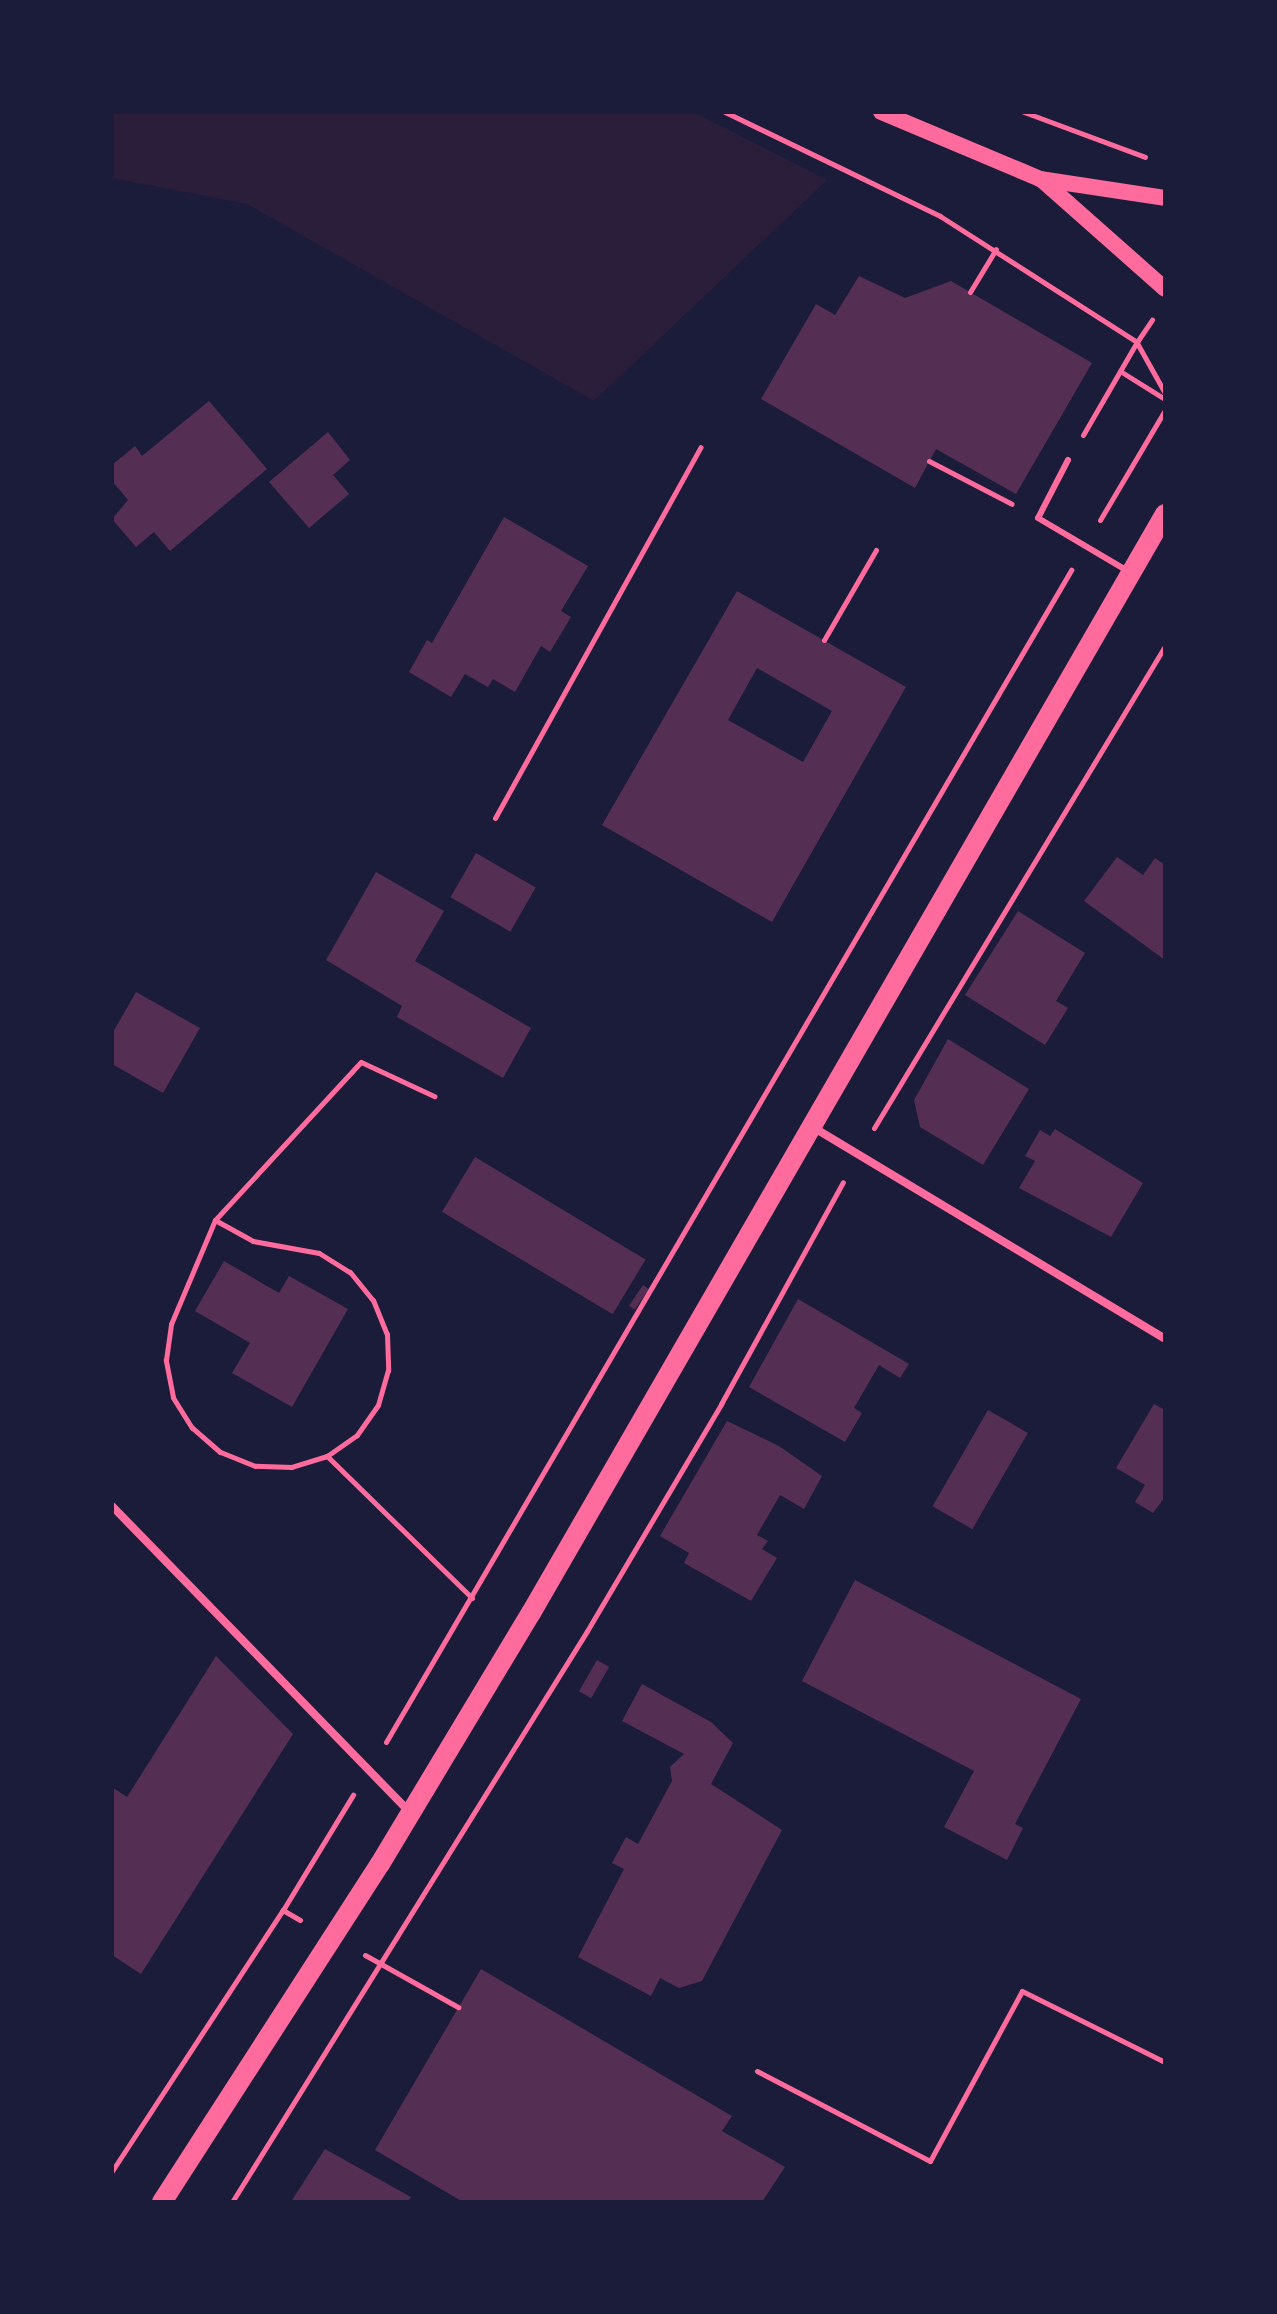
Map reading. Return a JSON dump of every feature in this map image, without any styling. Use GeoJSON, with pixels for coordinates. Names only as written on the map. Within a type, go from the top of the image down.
{"type":"FeatureCollection","features":[{"type":"Feature","properties":{"kind":"main road"},"geometry":{"type":"LineString","coordinates":[[881,112],[1040,179],[1165,198]]}},
{"type":"Feature","properties":{"kind":"main road"},"geometry":{"type":"LineString","coordinates":[[1040,179],[1165,289]]}},
{"type":"Feature","properties":{"kind":"main road"},"geometry":{"type":"LineString","coordinates":[[162,2202],[411,1813],[1164,520]]}},
{"type":"Feature","properties":{"kind":"street"},"geometry":{"type":"LineString","coordinates":[[810,1125],[1165,1339]]}},
{"type":"Feature","properties":{"kind":"street"},"geometry":{"type":"LineString","coordinates":[[112,1506],[411,1813]]}},
{"type":"Feature","properties":{"kind":"lane"},"geometry":{"type":"LineString","coordinates":[[1068,460],[1038,518],[1131,573]]}},
{"type":"Feature","properties":{"kind":"path"},"geometry":{"type":"LineString","coordinates":[[725,112],[940,216],[996,249],[1137,342],[1165,396]]}},
{"type":"Feature","properties":{"kind":"path"},"geometry":{"type":"LineString","coordinates":[[1024,112],[1160,162]]}},
{"type":"Feature","properties":{"kind":"path"},"geometry":{"type":"LineString","coordinates":[[970,292],[996,249]]}},
{"type":"Feature","properties":{"kind":"path"},"geometry":{"type":"LineString","coordinates":[[1068,460],[1158,311]]}},
{"type":"Feature","properties":{"kind":"path"},"geometry":{"type":"LineString","coordinates":[[1120,371],[1165,396]]}},
{"type":"Feature","properties":{"kind":"path"},"geometry":{"type":"LineString","coordinates":[[112,2171],[283,1910],[370,1769],[1165,410]]}},
{"type":"Feature","properties":{"kind":"path"},"geometry":{"type":"LineString","coordinates":[[495,818],[701,447]]}},
{"type":"Feature","properties":{"kind":"path"},"geometry":{"type":"LineString","coordinates":[[929,461],[1038,518]]}},
{"type":"Feature","properties":{"kind":"path"},"geometry":{"type":"LineString","coordinates":[[824,640],[876,550]]}},
{"type":"Feature","properties":{"kind":"path"},"geometry":{"type":"LineString","coordinates":[[232,2202],[383,1964],[721,1404],[858,1154],[1165,646]]}},
{"type":"Feature","properties":{"kind":"path"},"geometry":{"type":"LineString","coordinates":[[215,1220],[253,1241],[319,1253],[350,1272],[373,1300],[387,1334],[388,1370],[378,1405],[357,1435],[327,1456],[292,1467],[255,1466],[220,1452],[192,1428],[173,1397],[166,1360],[171,1324],[215,1220],[361,1062],[434,1096]]}},
{"type":"Feature","properties":{"kind":"path"},"geometry":{"type":"LineString","coordinates":[[327,1456],[472,1598]]}},
{"type":"Feature","properties":{"kind":"path"},"geometry":{"type":"LineString","coordinates":[[283,1910],[458,2007]]}},
{"type":"Feature","properties":{"kind":"path"},"geometry":{"type":"LineString","coordinates":[[757,2071],[930,2161],[1022,1991],[1165,2062]]}},
{"type":"Feature","properties":{"kind":"shaded area"},"geometry":{"type":"Polygon","coordinates":[[[112,112],[694,112],[827,180],[594,401],[247,204],[112,178],[112,112]]]}},
{"type":"Feature","properties":{"kind":"building"},"geometry":{"type":"Polygon","coordinates":[[[859,276],[905,298],[951,281],[1092,363],[1016,494],[936,449],[915,488],[761,399],[816,304],[835,315],[859,276]]]}},
{"type":"Feature","properties":{"kind":"building"},"geometry":{"type":"Polygon","coordinates":[[[209,401],[267,469],[170,551],[154,532],[136,547],[112,519],[128,500],[112,481],[112,465],[135,446],[142,456],[209,401]]]}},
{"type":"Feature","properties":{"kind":"building"},"geometry":{"type":"Polygon","coordinates":[[[328,432],[350,460],[333,475],[349,494],[309,528],[269,482],[328,432]]]}},
{"type":"Feature","properties":{"kind":"building"},"geometry":{"type":"Polygon","coordinates":[[[504,517],[588,566],[561,611],[571,617],[550,652],[541,646],[515,692],[493,679],[488,687],[465,674],[451,697],[409,672],[427,640],[432,643],[504,517]]]}},
{"type":"Feature","properties":{"kind":"building"},"geometry":{"type":"Polygon","coordinates":[[[737,591],[906,687],[772,922],[602,825],[737,591]],[[757,668],[728,720],[803,762],[832,711],[757,668]]]}},
{"type":"Feature","properties":{"kind":"building"},"geometry":{"type":"Polygon","coordinates":[[[476,853],[536,887],[510,932],[450,897],[476,853]]]}},
{"type":"Feature","properties":{"kind":"building"},"geometry":{"type":"Polygon","coordinates":[[[1117,857],[1143,875],[1155,858],[1165,865],[1165,960],[1084,901],[1117,857]]]}},
{"type":"Feature","properties":{"kind":"building"},"geometry":{"type":"Polygon","coordinates":[[[376,872],[444,911],[415,961],[531,1028],[503,1078],[397,1017],[402,1006],[326,960],[376,872]]]}},
{"type":"Feature","properties":{"kind":"building"},"geometry":{"type":"Polygon","coordinates":[[[1018,911],[1085,953],[1056,1001],[1068,1008],[1045,1045],[965,995],[1018,911]]]}},
{"type":"Feature","properties":{"kind":"building"},"geometry":{"type":"Polygon","coordinates":[[[136,992],[200,1028],[163,1093],[112,1064],[112,1034],[136,992]]]}},
{"type":"Feature","properties":{"kind":"building"},"geometry":{"type":"Polygon","coordinates":[[[948,1039],[1029,1089],[983,1165],[920,1127],[914,1100],[948,1039]]]}},
{"type":"Feature","properties":{"kind":"building"},"geometry":{"type":"Polygon","coordinates":[[[1055,1129],[1143,1183],[1111,1237],[1019,1188],[1035,1161],[1025,1156],[1040,1130],[1050,1136],[1055,1129]]]}},
{"type":"Feature","properties":{"kind":"building"},"geometry":{"type":"Polygon","coordinates":[[[475,1157],[646,1259],[613,1314],[442,1212],[475,1157]]]}},
{"type":"Feature","properties":{"kind":"building"},"geometry":{"type":"Polygon","coordinates":[[[224,1261],[279,1293],[289,1276],[348,1309],[292,1407],[232,1373],[250,1343],[195,1311],[224,1261]]]}},
{"type":"Feature","properties":{"kind":"building"},"geometry":{"type":"Polygon","coordinates":[[[643,1285],[649,1289],[635,1310],[629,1306],[643,1285]]]}},
{"type":"Feature","properties":{"kind":"building"},"geometry":{"type":"Polygon","coordinates":[[[798,1299],[909,1364],[900,1378],[879,1365],[854,1408],[862,1413],[845,1442],[749,1387],[798,1299]]]}},
{"type":"Feature","properties":{"kind":"building"},"geometry":{"type":"Polygon","coordinates":[[[1154,1404],[1165,1410],[1165,1497],[1153,1513],[1135,1502],[1145,1485],[1116,1468],[1154,1404]]]}},
{"type":"Feature","properties":{"kind":"building"},"geometry":{"type":"Polygon","coordinates":[[[988,1410],[1028,1433],[972,1529],[932,1506],[988,1410]]]}},
{"type":"Feature","properties":{"kind":"building"},"geometry":{"type":"Polygon","coordinates":[[[727,1421],[779,1446],[822,1476],[804,1509],[780,1495],[757,1535],[768,1541],[762,1549],[777,1558],[751,1601],[684,1563],[689,1553],[660,1536],[727,1421]]]}},
{"type":"Feature","properties":{"kind":"building"},"geometry":{"type":"Polygon","coordinates":[[[855,1580],[1081,1699],[1015,1824],[1023,1828],[1007,1860],[944,1827],[974,1771],[802,1681],[855,1580]]]}},
{"type":"Feature","properties":{"kind":"building"},"geometry":{"type":"Polygon","coordinates":[[[216,1656],[293,1734],[141,1974],[112,1955],[112,1787],[127,1797],[216,1656]]]}},
{"type":"Feature","properties":{"kind":"building"},"geometry":{"type":"Polygon","coordinates":[[[597,1660],[609,1667],[591,1698],[579,1691],[597,1660]]]}},
{"type":"Feature","properties":{"kind":"building"},"geometry":{"type":"Polygon","coordinates":[[[642,1684],[711,1722],[733,1743],[711,1784],[782,1830],[702,1981],[679,1988],[660,1978],[651,1996],[578,1957],[624,1869],[612,1863],[626,1837],[638,1844],[672,1781],[670,1767],[684,1754],[622,1721],[642,1684]]]}},
{"type":"Feature","properties":{"kind":"building"},"geometry":{"type":"Polygon","coordinates":[[[481,1969],[732,2116],[722,2131],[785,2167],[762,2202],[463,2202],[375,2150],[481,1969]]]}},
{"type":"Feature","properties":{"kind":"building"},"geometry":{"type":"Polygon","coordinates":[[[325,2149],[411,2197],[408,2202],[268,2202],[292,2200],[325,2149]]]}}]}
